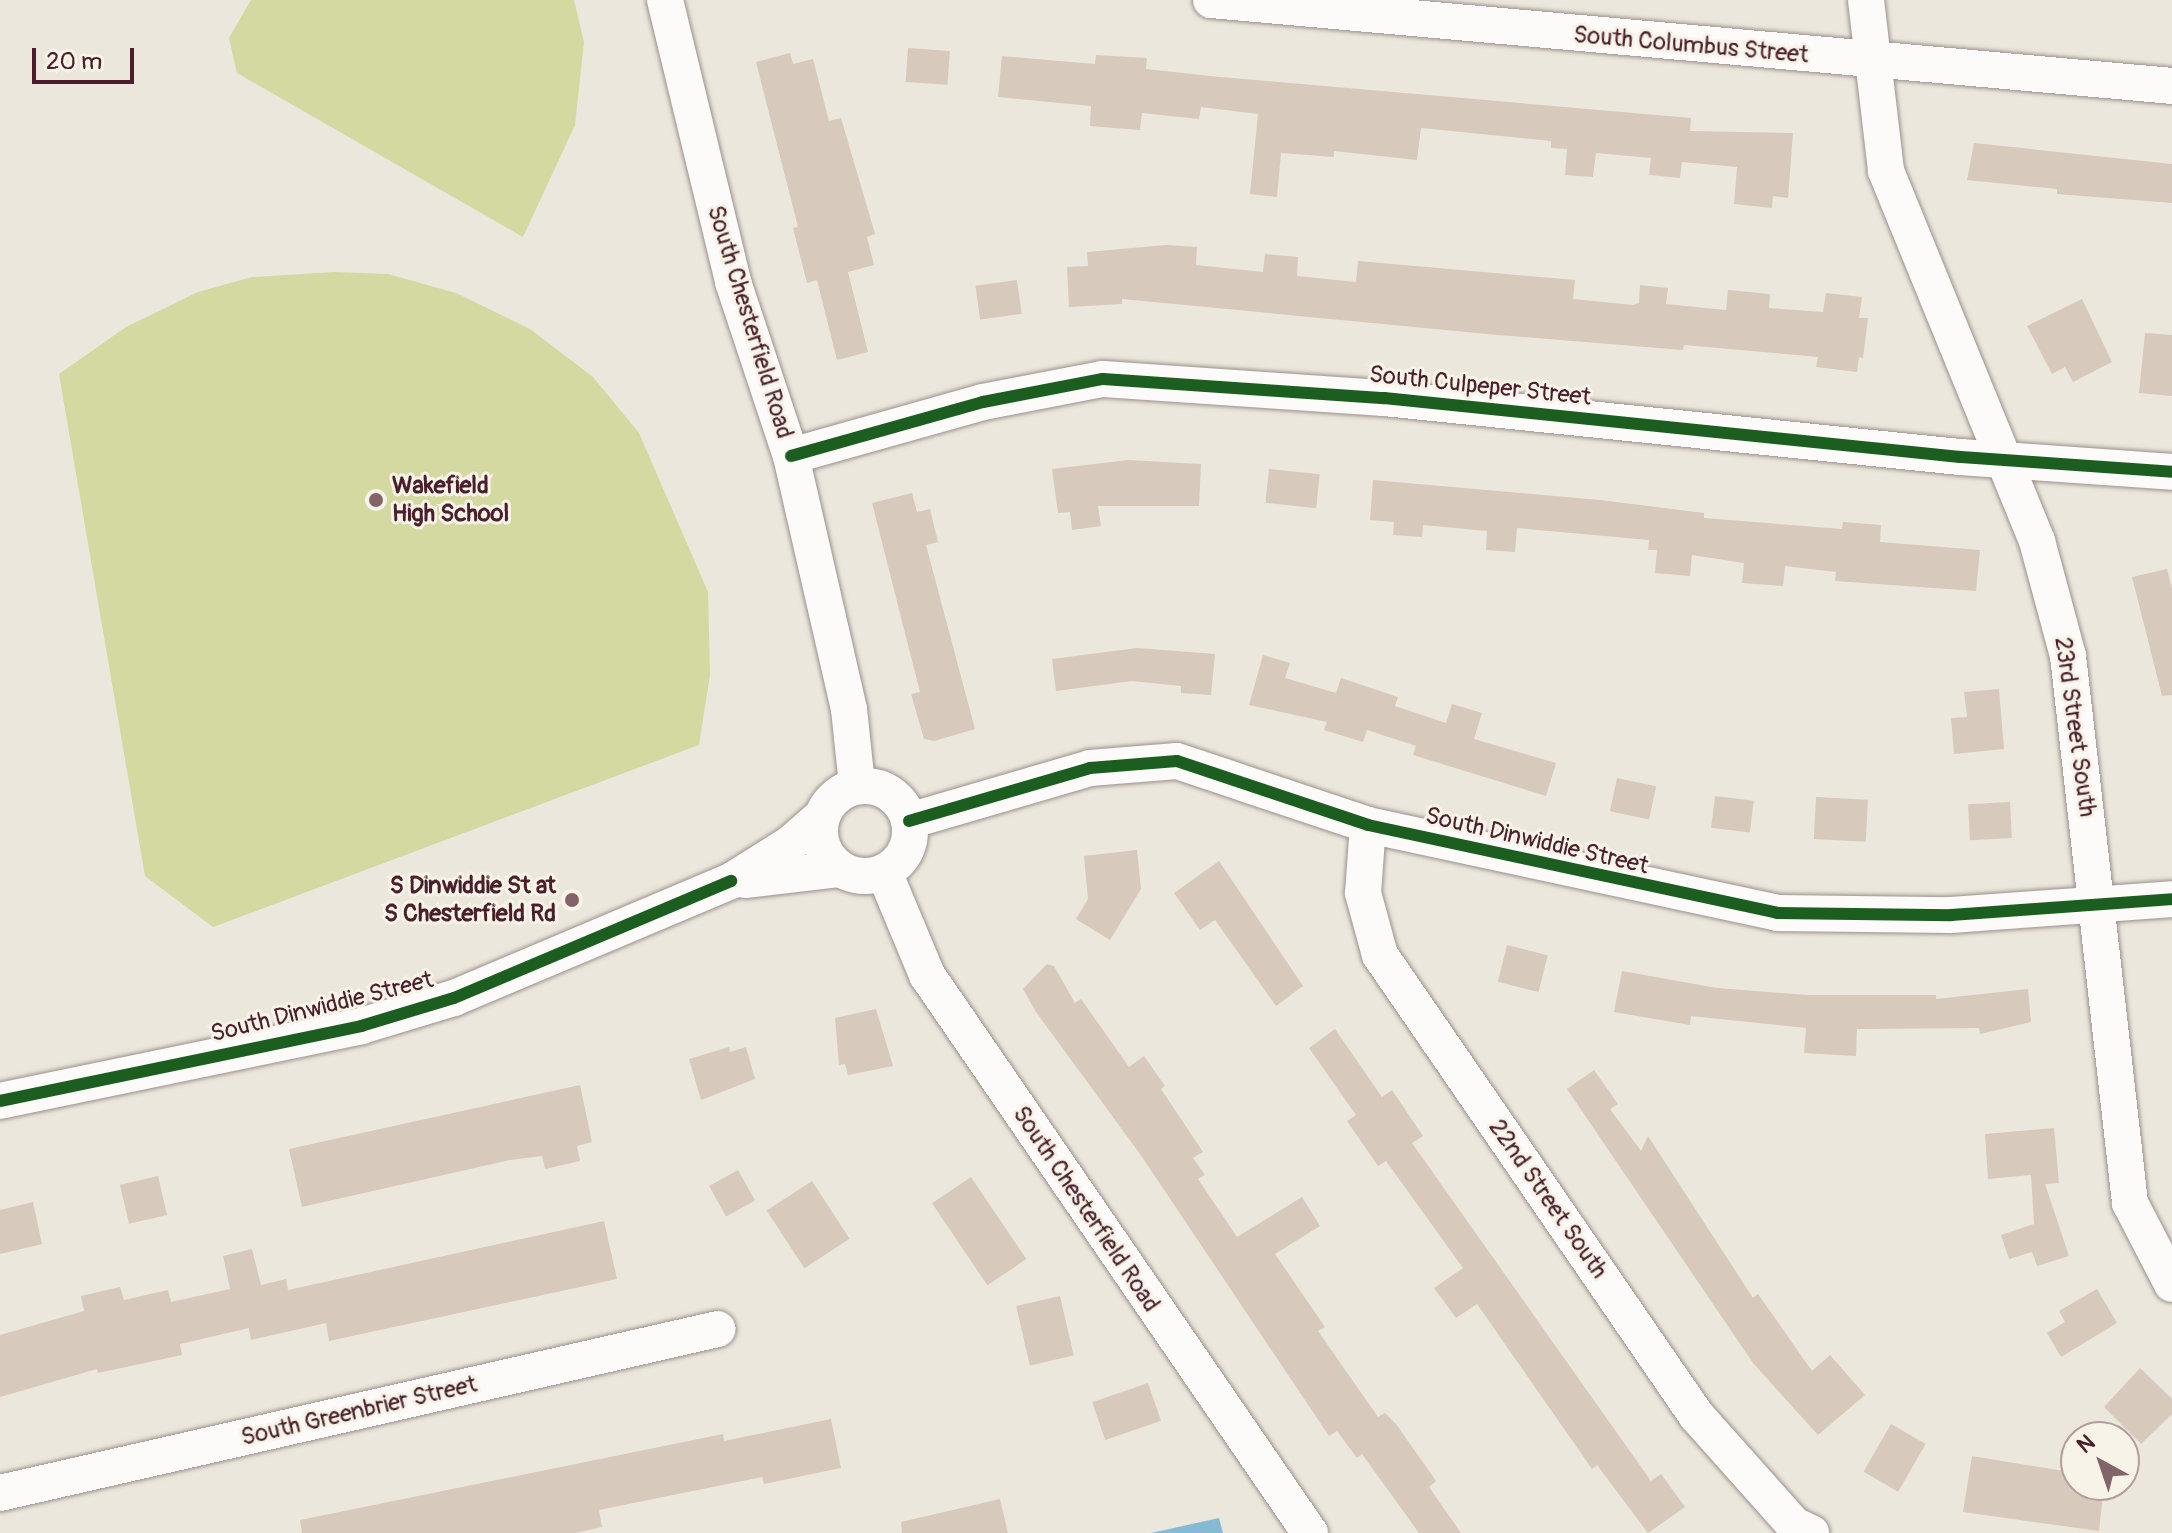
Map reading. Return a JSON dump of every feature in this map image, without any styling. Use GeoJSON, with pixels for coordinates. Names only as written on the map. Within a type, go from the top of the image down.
{"type":"FeatureCollection","features":[{"type":"Feature","properties":{"kind":"street","name":"South Chesterfield Road"},"geometry":{"type":"LineString","coordinates":[[665,0],[733,282],[791,456],[849,709],[857,785]]}},
{"type":"Feature","properties":{"kind":"street","name":"South Columbus Street"},"geometry":{"type":"LineString","coordinates":[[1211,0],[2172,86]]}},
{"type":"Feature","properties":{"kind":"street","name":"23rd Street South"},"geometry":{"type":"LineString","coordinates":[[1866,0],[1870,61],[1886,171],[2037,541],[2068,656],[2099,903],[2118,1125],[2130,1203],[2172,1284]]}},
{"type":"Feature","properties":{"kind":"street","name":"South Culpeper Street"},"geometry":{"type":"LineString","coordinates":[[791,456],[983,402],[1103,379],[1384,398],[2005,460],[2172,472]]}},
{"type":"Feature","properties":{"kind":"street","name":"South Dinwiddie Street"},"geometry":{"type":"LineString","coordinates":[[909,821],[1090,768],[1177,761],[1368,825],[1777,913],[1951,915],[2054,911],[2099,903],[2172,899]]}},
{"type":"Feature","properties":{"kind":"street"},"geometry":{"type":"LineString","coordinates":[[857,785],[895,796],[909,821],[905,851],[884,872],[855,875],[840,869],[822,846],[821,817],[839,793],[857,785]]}},
{"type":"Feature","properties":{"kind":"street","name":"South Dinwiddie Street"},"geometry":{"type":"LineString","coordinates":[[0,1101],[361,1026],[454,998],[731,881],[790,844],[821,817]]}},
{"type":"Feature","properties":{"kind":"street","name":"22nd Street South"},"geometry":{"type":"LineString","coordinates":[[1368,825],[1363,893],[1380,955],[1696,1415],[1794,1525],[1811,1533]]}},
{"type":"Feature","properties":{"kind":"street","name":"South Dinwiddie Street"},"geometry":{"type":"LineString","coordinates":[[731,881],[840,869]]}},
{"type":"Feature","properties":{"kind":"street","name":"South Chesterfield Road"},"geometry":{"type":"LineString","coordinates":[[884,872],[927,975],[1310,1533]]}},
{"type":"Feature","properties":{"kind":"street","name":"South Greenbrier Street"},"geometry":{"type":"LineString","coordinates":[[0,1493],[718,1329]]}},
{"type":"Feature","properties":{"kind":"green space"},"geometry":{"type":"Polygon","coordinates":[[[251,0],[574,0],[584,42],[575,125],[523,237],[237,73],[229,38],[251,0]]]}},
{"type":"Feature","properties":{"kind":"green space"},"geometry":{"type":"Polygon","coordinates":[[[334,272],[388,274],[456,293],[530,329],[593,377],[639,433],[708,592],[710,675],[699,745],[213,927],[145,876],[59,374],[126,327],[198,292],[252,277],[334,272]]]}},
{"type":"Feature","properties":{"kind":"water"},"geometry":{"type":"Polygon","coordinates":[[[1219,1518],[1223,1533],[1151,1533],[1219,1518]]]}},
{"type":"Feature","properties":{"kind":"building"},"geometry":{"type":"Polygon","coordinates":[[[908,48],[950,51],[948,85],[906,82],[908,48]]]}},
{"type":"Feature","properties":{"kind":"building"},"geometry":{"type":"Polygon","coordinates":[[[790,53],[793,64],[813,59],[829,121],[841,118],[875,234],[867,237],[874,265],[848,272],[868,352],[837,360],[817,280],[807,283],[793,228],[798,227],[756,62],[790,53]]]}},
{"type":"Feature","properties":{"kind":"building"},"geometry":{"type":"Polygon","coordinates":[[[1096,55],[1147,58],[1146,69],[1210,76],[1691,118],[1690,131],[1793,133],[1788,198],[1773,196],[1772,208],[1734,204],[1737,167],[1682,162],[1680,178],[1649,175],[1651,158],[1596,153],[1593,177],[1565,175],[1567,149],[1551,148],[1551,141],[1421,128],[1417,160],[1334,151],[1334,157],[1281,153],[1277,197],[1250,194],[1258,114],[1201,107],[1199,119],[1142,113],[1140,130],[1090,126],[1091,106],[998,97],[1002,56],[1095,64],[1096,55]]]}},
{"type":"Feature","properties":{"kind":"building"},"geometry":{"type":"Polygon","coordinates":[[[1974,143],[2172,164],[2172,203],[2057,194],[2057,189],[1967,180],[1974,143]]]}},
{"type":"Feature","properties":{"kind":"building"},"geometry":{"type":"Polygon","coordinates":[[[1166,245],[1197,247],[1196,265],[1263,272],[1265,254],[1298,257],[1297,276],[1356,282],[1358,261],[1575,280],[1573,299],[1633,305],[1639,303],[1640,285],[1668,288],[1666,304],[1726,310],[1728,290],[1770,294],[1769,308],[1823,312],[1826,293],[1862,297],[1859,318],[1868,318],[1863,358],[1859,357],[1857,372],[1816,367],[1818,357],[1684,345],[1683,350],[1498,335],[1122,299],[1122,304],[1069,307],[1067,267],[1088,266],[1087,252],[1166,245]]]}},
{"type":"Feature","properties":{"kind":"building"},"geometry":{"type":"Polygon","coordinates":[[[1017,280],[1022,314],[980,320],[975,286],[1017,280]]]}},
{"type":"Feature","properties":{"kind":"building"},"geometry":{"type":"Polygon","coordinates":[[[2082,299],[2112,362],[2073,382],[2065,367],[2052,374],[2027,326],[2082,299]]]}},
{"type":"Feature","properties":{"kind":"building"},"geometry":{"type":"Polygon","coordinates":[[[2145,333],[2172,335],[2172,396],[2139,393],[2145,333]]]}},
{"type":"Feature","properties":{"kind":"building"},"geometry":{"type":"Polygon","coordinates":[[[1128,460],[1201,464],[1199,506],[1098,506],[1101,526],[1072,530],[1070,512],[1058,513],[1052,469],[1128,460]]]}},
{"type":"Feature","properties":{"kind":"building"},"geometry":{"type":"Polygon","coordinates":[[[1269,469],[1320,474],[1316,508],[1265,503],[1269,469]]]}},
{"type":"Feature","properties":{"kind":"building"},"geometry":{"type":"Polygon","coordinates":[[[1373,480],[1600,500],[1704,513],[1704,518],[1842,529],[1843,522],[1881,525],[1880,542],[1980,550],[1976,591],[1835,581],[1836,572],[1785,566],[1783,586],[1742,583],[1744,563],[1692,555],[1690,576],[1655,573],[1657,550],[1648,550],[1649,540],[1517,528],[1515,552],[1486,550],[1487,531],[1423,525],[1422,537],[1393,535],[1394,522],[1370,520],[1373,480]]]}},
{"type":"Feature","properties":{"kind":"building"},"geometry":{"type":"Polygon","coordinates":[[[912,493],[917,512],[930,509],[938,542],[926,545],[975,729],[934,741],[924,739],[911,694],[920,692],[872,503],[912,493]]]}},
{"type":"Feature","properties":{"kind":"building"},"geometry":{"type":"Polygon","coordinates":[[[2167,569],[2172,589],[2172,695],[2162,696],[2132,577],[2167,569]]]}},
{"type":"Feature","properties":{"kind":"building"},"geometry":{"type":"Polygon","coordinates":[[[1137,648],[1215,654],[1211,695],[1181,693],[1181,686],[1132,681],[1056,691],[1052,659],[1137,648]]]}},
{"type":"Feature","properties":{"kind":"building"},"geometry":{"type":"Polygon","coordinates":[[[1263,655],[1290,663],[1285,678],[1336,693],[1341,678],[1398,697],[1395,706],[1446,723],[1452,704],[1482,713],[1474,739],[1556,763],[1546,796],[1413,755],[1416,746],[1367,730],[1363,742],[1324,730],[1327,722],[1249,705],[1263,655]]]}},
{"type":"Feature","properties":{"kind":"building"},"geometry":{"type":"Polygon","coordinates":[[[1999,689],[2004,749],[1954,754],[1951,718],[1967,717],[1964,692],[1999,689]]]}},
{"type":"Feature","properties":{"kind":"building"},"geometry":{"type":"Polygon","coordinates":[[[1617,778],[1656,786],[1649,820],[1610,811],[1617,778]]]}},
{"type":"Feature","properties":{"kind":"building"},"geometry":{"type":"Polygon","coordinates":[[[1715,796],[1754,801],[1750,833],[1711,828],[1715,796]]]}},
{"type":"Feature","properties":{"kind":"building"},"geometry":{"type":"Polygon","coordinates":[[[1816,797],[1868,800],[1866,842],[1814,839],[1816,797]]]}},
{"type":"Feature","properties":{"kind":"building"},"geometry":{"type":"Polygon","coordinates":[[[2010,802],[2012,838],[1970,840],[1968,804],[2010,802]]]}},
{"type":"Feature","properties":{"kind":"building"},"geometry":{"type":"Polygon","coordinates":[[[1137,850],[1141,889],[1110,940],[1076,919],[1088,899],[1084,856],[1137,850]]]}},
{"type":"Feature","properties":{"kind":"building"},"geometry":{"type":"Polygon","coordinates":[[[1219,861],[1303,986],[1276,1006],[1215,920],[1200,930],[1174,893],[1219,861]]]}},
{"type":"Feature","properties":{"kind":"building"},"geometry":{"type":"Polygon","coordinates":[[[1507,945],[1548,955],[1539,992],[1498,982],[1507,945]]]}},
{"type":"Feature","properties":{"kind":"building"},"geometry":{"type":"Polygon","coordinates":[[[1047,964],[1054,966],[1075,1003],[1081,999],[1129,1067],[1144,1056],[1165,1086],[1161,1089],[1203,1152],[1193,1158],[1205,1175],[1198,1179],[1237,1237],[1302,1197],[1320,1226],[1275,1254],[1325,1327],[1318,1331],[1378,1417],[1385,1413],[1396,1424],[1436,1481],[1429,1487],[1461,1533],[1419,1533],[1362,1454],[1357,1458],[1337,1431],[1329,1436],[1140,1154],[1036,1012],[1023,989],[1047,964]]]}},
{"type":"Feature","properties":{"kind":"building"},"geometry":{"type":"Polygon","coordinates":[[[1622,971],[1717,988],[1807,995],[1936,995],[1936,999],[2028,989],[2031,1022],[1980,1034],[1979,1028],[1857,1029],[1856,1056],[1804,1053],[1806,1028],[1691,1016],[1690,1025],[1614,1012],[1622,971]]]}},
{"type":"Feature","properties":{"kind":"building"},"geometry":{"type":"Polygon","coordinates":[[[876,1009],[893,1066],[848,1075],[845,1064],[839,1065],[835,1018],[876,1009]]]}},
{"type":"Feature","properties":{"kind":"building"},"geometry":{"type":"Polygon","coordinates":[[[1335,1029],[1382,1097],[1392,1090],[1423,1136],[1412,1143],[1651,1481],[1661,1474],[1685,1507],[1648,1533],[1597,1465],[1592,1469],[1477,1304],[1456,1318],[1434,1288],[1463,1268],[1386,1161],[1378,1166],[1347,1121],[1356,1115],[1309,1048],[1335,1029]]]}},
{"type":"Feature","properties":{"kind":"building"},"geometry":{"type":"Polygon","coordinates":[[[729,1047],[730,1052],[746,1047],[755,1079],[701,1100],[689,1059],[729,1047]]]}},
{"type":"Feature","properties":{"kind":"building"},"geometry":{"type":"Polygon","coordinates":[[[1594,1070],[1618,1104],[1610,1109],[1641,1151],[1648,1136],[1753,1298],[1758,1294],[1812,1371],[1830,1355],[1865,1395],[1818,1435],[1753,1363],[1567,1089],[1594,1070]]]}},
{"type":"Feature","properties":{"kind":"building"},"geometry":{"type":"Polygon","coordinates":[[[580,1085],[592,1142],[577,1146],[580,1161],[545,1169],[542,1156],[510,1160],[302,1207],[289,1149],[580,1085]]]}},
{"type":"Feature","properties":{"kind":"building"},"geometry":{"type":"Polygon","coordinates":[[[2054,1128],[2059,1183],[2045,1184],[2069,1256],[2037,1266],[2032,1252],[2009,1259],[2001,1235],[2034,1224],[2031,1175],[1988,1179],[1985,1134],[2054,1128]]]}},
{"type":"Feature","properties":{"kind":"building"},"geometry":{"type":"Polygon","coordinates":[[[738,1170],[755,1201],[726,1217],[709,1186],[738,1170]]]}},
{"type":"Feature","properties":{"kind":"building"},"geometry":{"type":"Polygon","coordinates":[[[158,1176],[167,1215],[129,1224],[120,1185],[158,1176]]]}},
{"type":"Feature","properties":{"kind":"building"},"geometry":{"type":"Polygon","coordinates":[[[971,1177],[1026,1259],[987,1285],[932,1203],[971,1177]]]}},
{"type":"Feature","properties":{"kind":"building"},"geometry":{"type":"Polygon","coordinates":[[[812,1181],[850,1239],[804,1268],[767,1210],[812,1181]]]}},
{"type":"Feature","properties":{"kind":"building"},"geometry":{"type":"Polygon","coordinates":[[[33,1202],[42,1244],[0,1254],[0,1210],[33,1202]]]}},
{"type":"Feature","properties":{"kind":"building"},"geometry":{"type":"Polygon","coordinates":[[[604,1221],[617,1279],[329,1341],[326,1323],[251,1340],[249,1328],[180,1344],[182,1355],[98,1373],[97,1369],[0,1397],[0,1335],[84,1311],[81,1296],[120,1287],[124,1300],[168,1290],[171,1302],[230,1289],[223,1256],[252,1249],[261,1285],[286,1279],[288,1290],[604,1221]]]}},
{"type":"Feature","properties":{"kind":"building"},"geometry":{"type":"Polygon","coordinates":[[[2097,1289],[2117,1323],[2061,1357],[2047,1333],[2065,1322],[2059,1311],[2097,1289]]]}},
{"type":"Feature","properties":{"kind":"building"},"geometry":{"type":"Polygon","coordinates":[[[1060,1296],[1074,1355],[1030,1366],[1016,1306],[1060,1296]]]}},
{"type":"Feature","properties":{"kind":"building"},"geometry":{"type":"Polygon","coordinates":[[[2140,1368],[2172,1399],[2172,1414],[2141,1444],[2140,1421],[2118,1421],[2104,1407],[2140,1368]]]}},
{"type":"Feature","properties":{"kind":"building"},"geometry":{"type":"Polygon","coordinates":[[[1148,1383],[1161,1421],[1105,1440],[1092,1402],[1148,1383]]]}},
{"type":"Feature","properties":{"kind":"building"},"geometry":{"type":"Polygon","coordinates":[[[831,1419],[841,1468],[764,1484],[762,1477],[599,1510],[602,1527],[575,1533],[302,1533],[300,1520],[723,1434],[724,1441],[831,1419]]]}},
{"type":"Feature","properties":{"kind":"building"},"geometry":{"type":"Polygon","coordinates":[[[1891,1424],[1926,1444],[1898,1492],[1864,1472],[1891,1424]]]}},
{"type":"Feature","properties":{"kind":"building"},"geometry":{"type":"Polygon","coordinates":[[[1972,1456],[2060,1470],[2060,1501],[2102,1501],[2099,1531],[1963,1512],[1972,1456]]]}},
{"type":"Feature","properties":{"kind":"building"},"geometry":{"type":"Polygon","coordinates":[[[1000,1499],[1008,1533],[902,1533],[901,1522],[1000,1499]]]}},
{"type":"Feature","properties":{"kind":"cycle path"},"geometry":{"type":"LineString","coordinates":[[791,456],[983,402],[1103,379],[1384,398],[1960,457],[2172,472]]}},
{"type":"Feature","properties":{"kind":"cycle path"},"geometry":{"type":"LineString","coordinates":[[909,821],[1090,768],[1177,761],[1368,825],[1777,913],[1951,915],[2172,899]]}},
{"type":"Feature","properties":{"kind":"cycle path"},"geometry":{"type":"LineString","coordinates":[[0,1101],[361,1026],[454,998],[731,881]]}},
{"type":"Feature","properties":{"kind":"place","name":"Wakefield High School"},"geometry":{"type":"Point","coordinates":[376,500]}},
{"type":"Feature","properties":{"kind":"place","name":"S Dinwiddie St at S Chesterfield Rd"},"geometry":{"type":"Point","coordinates":[572,900]}}]}
